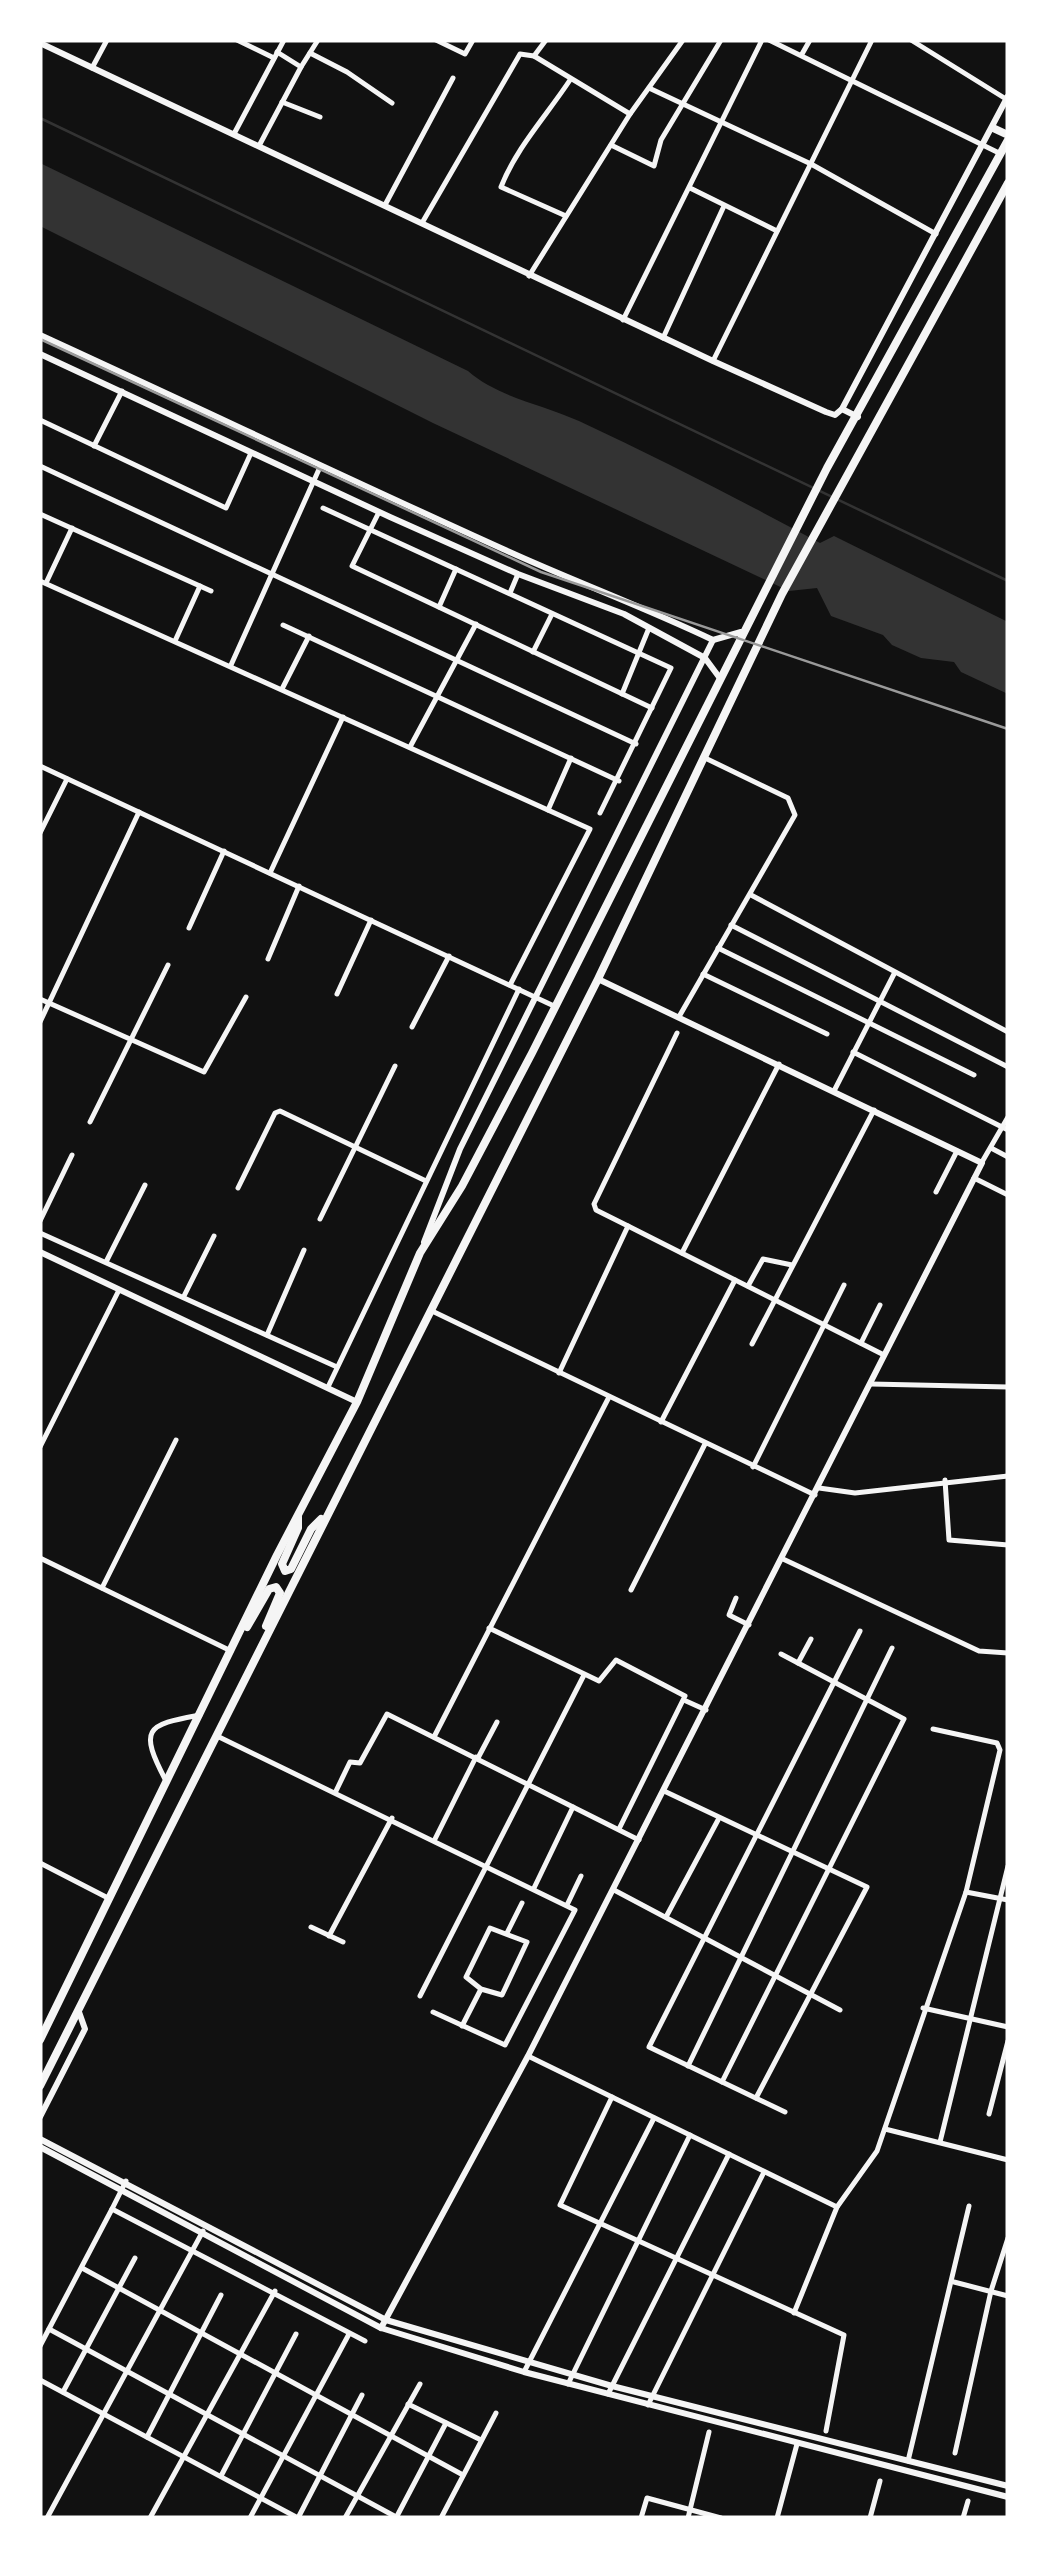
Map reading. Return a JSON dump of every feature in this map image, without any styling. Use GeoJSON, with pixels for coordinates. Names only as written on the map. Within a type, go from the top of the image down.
{"type":"FeatureCollection","features":[{"type":"Feature","properties":{"kind":"main road"},"geometry":{"type":"LineString","coordinates":[[40,2040],[357,1402],[420,1252],[462,1186],[826,468],[1001,153],[1008,138],[993,128]]}},
{"type":"Feature","properties":{"kind":"main road"},"geometry":{"type":"LineString","coordinates":[[40,2086],[598,979],[782,594],[844,475],[1008,183]]}},
{"type":"Feature","properties":{"kind":"main road"},"geometry":{"type":"LineString","coordinates":[[298,1516],[298,1528],[282,1564],[285,1572],[291,1569],[311,1529],[328,1513]]}},
{"type":"Feature","properties":{"kind":"main road"},"geometry":{"type":"LineString","coordinates":[[240,1633],[269,1589],[276,1587],[280,1593],[262,1644]]}},
{"type":"Feature","properties":{"kind":"street"},"geometry":{"type":"LineString","coordinates":[[92,68],[107,40]]}},
{"type":"Feature","properties":{"kind":"street"},"geometry":{"type":"LineString","coordinates":[[236,40],[301,67]]}},
{"type":"Feature","properties":{"kind":"street"},"geometry":{"type":"LineString","coordinates":[[235,132],[284,40]]}},
{"type":"Feature","properties":{"kind":"street"},"geometry":{"type":"LineString","coordinates":[[260,144],[318,40]]}},
{"type":"Feature","properties":{"kind":"street"},"geometry":{"type":"LineString","coordinates":[[436,40],[465,54],[472,40]]}},
{"type":"Feature","properties":{"kind":"street"},"geometry":{"type":"LineString","coordinates":[[534,56],[546,40]]}},
{"type":"Feature","properties":{"kind":"street"},"geometry":{"type":"LineString","coordinates":[[529,276],[610,144],[684,40]]}},
{"type":"Feature","properties":{"kind":"street"},"geometry":{"type":"LineString","coordinates":[[610,144],[654,166],[661,140],[721,40]]}},
{"type":"Feature","properties":{"kind":"street"},"geometry":{"type":"LineString","coordinates":[[623,320],[719,122],[766,40],[1001,153]]}},
{"type":"Feature","properties":{"kind":"street"},"geometry":{"type":"LineString","coordinates":[[802,54],[810,40]]}},
{"type":"Feature","properties":{"kind":"street"},"geometry":{"type":"LineString","coordinates":[[713,361],[872,40]]}},
{"type":"Feature","properties":{"kind":"street"},"geometry":{"type":"LineString","coordinates":[[42,42],[529,276],[835,415],[842,410],[1007,97],[911,40]]}},
{"type":"Feature","properties":{"kind":"street"},"geometry":{"type":"LineString","coordinates":[[310,54],[347,72],[392,103]]}},
{"type":"Feature","properties":{"kind":"street"},"geometry":{"type":"LineString","coordinates":[[422,223],[520,54],[534,56],[630,114]]}},
{"type":"Feature","properties":{"kind":"street"},"geometry":{"type":"LineString","coordinates":[[385,205],[453,78]]}},
{"type":"Feature","properties":{"kind":"street"},"geometry":{"type":"LineString","coordinates":[[566,216],[501,187],[524,144],[536,133],[570,80]]}},
{"type":"Feature","properties":{"kind":"street"},"geometry":{"type":"LineString","coordinates":[[649,88],[811,164],[936,234]]}},
{"type":"Feature","properties":{"kind":"street"},"geometry":{"type":"LineString","coordinates":[[282,102],[320,117]]}},
{"type":"Feature","properties":{"kind":"street"},"geometry":{"type":"LineString","coordinates":[[690,188],[778,232]]}},
{"type":"Feature","properties":{"kind":"street"},"geometry":{"type":"LineString","coordinates":[[663,338],[724,206]]}},
{"type":"Feature","properties":{"kind":"street"},"geometry":{"type":"LineString","coordinates":[[40,334],[320,467],[524,558],[629,599],[713,640],[740,632]]}},
{"type":"Feature","properties":{"kind":"street"},"geometry":{"type":"LineString","coordinates":[[40,354],[379,512],[650,628],[705,658],[719,677]]}},
{"type":"Feature","properties":{"kind":"street"},"geometry":{"type":"LineString","coordinates":[[104,384],[111,368]]}},
{"type":"Feature","properties":{"kind":"street"},"geometry":{"type":"LineString","coordinates":[[94,446],[122,391]]}},
{"type":"Feature","properties":{"kind":"street"},"geometry":{"type":"LineString","coordinates":[[842,410],[858,416]]}},
{"type":"Feature","properties":{"kind":"street"},"geometry":{"type":"LineString","coordinates":[[40,420],[226,508],[252,451]]}},
{"type":"Feature","properties":{"kind":"street"},"geometry":{"type":"LineString","coordinates":[[40,466],[636,744]]}},
{"type":"Feature","properties":{"kind":"street"},"geometry":{"type":"LineString","coordinates":[[231,666],[320,467]]}},
{"type":"Feature","properties":{"kind":"street"},"geometry":{"type":"LineString","coordinates":[[324,508],[671,668],[600,813]]}},
{"type":"Feature","properties":{"kind":"street"},"geometry":{"type":"LineString","coordinates":[[379,512],[352,566],[652,708]]}},
{"type":"Feature","properties":{"kind":"street"},"geometry":{"type":"LineString","coordinates":[[40,514],[211,591]]}},
{"type":"Feature","properties":{"kind":"street"},"geometry":{"type":"LineString","coordinates":[[72,528],[43,582],[590,829],[510,984]]}},
{"type":"Feature","properties":{"kind":"street"},"geometry":{"type":"LineString","coordinates":[[439,607],[456,569]]}},
{"type":"Feature","properties":{"kind":"street"},"geometry":{"type":"LineString","coordinates":[[510,593],[518,574]]}},
{"type":"Feature","properties":{"kind":"street"},"geometry":{"type":"LineString","coordinates":[[175,641],[200,586]]}},
{"type":"Feature","properties":{"kind":"street"},"geometry":{"type":"LineString","coordinates":[[533,652],[552,613]]}},
{"type":"Feature","properties":{"kind":"street"},"geometry":{"type":"LineString","coordinates":[[410,747],[476,624]]}},
{"type":"Feature","properties":{"kind":"street"},"geometry":{"type":"LineString","coordinates":[[284,625],[619,781]]}},
{"type":"Feature","properties":{"kind":"street"},"geometry":{"type":"LineString","coordinates":[[622,694],[650,628]]}},
{"type":"Feature","properties":{"kind":"street"},"geometry":{"type":"LineString","coordinates":[[282,689],[309,636]]}},
{"type":"Feature","properties":{"kind":"street"},"geometry":{"type":"LineString","coordinates":[[420,1252],[447,1176],[713,640]]}},
{"type":"Feature","properties":{"kind":"street"},"geometry":{"type":"LineString","coordinates":[[270,873],[344,717]]}},
{"type":"Feature","properties":{"kind":"street"},"geometry":{"type":"LineString","coordinates":[[680,1016],[796,808],[788,798],[703,757]]}},
{"type":"Feature","properties":{"kind":"street"},"geometry":{"type":"LineString","coordinates":[[548,810],[571,758]]}},
{"type":"Feature","properties":{"kind":"street"},"geometry":{"type":"LineString","coordinates":[[40,766],[554,1006]]}},
{"type":"Feature","properties":{"kind":"street"},"geometry":{"type":"LineString","coordinates":[[40,833],[67,778]]}},
{"type":"Feature","properties":{"kind":"street"},"geometry":{"type":"LineString","coordinates":[[40,1022],[139,812]]}},
{"type":"Feature","properties":{"kind":"street"},"geometry":{"type":"LineString","coordinates":[[189,928],[224,851]]}},
{"type":"Feature","properties":{"kind":"street"},"geometry":{"type":"LineString","coordinates":[[268,958],[299,886]]}},
{"type":"Feature","properties":{"kind":"street"},"geometry":{"type":"LineString","coordinates":[[750,894],[1008,1032]]}},
{"type":"Feature","properties":{"kind":"street"},"geometry":{"type":"LineString","coordinates":[[337,994],[371,920]]}},
{"type":"Feature","properties":{"kind":"street"},"geometry":{"type":"LineString","coordinates":[[731,924],[1008,1066]]}},
{"type":"Feature","properties":{"kind":"street"},"geometry":{"type":"LineString","coordinates":[[718,948],[974,1075]]}},
{"type":"Feature","properties":{"kind":"street"},"geometry":{"type":"LineString","coordinates":[[412,1027],[449,956]]}},
{"type":"Feature","properties":{"kind":"street"},"geometry":{"type":"LineString","coordinates":[[90,1122],[168,965]]}},
{"type":"Feature","properties":{"kind":"street"},"geometry":{"type":"LineString","coordinates":[[703,974],[827,1034]]}},
{"type":"Feature","properties":{"kind":"street"},"geometry":{"type":"LineString","coordinates":[[834,1091],[894,974]]}},
{"type":"Feature","properties":{"kind":"street"},"geometry":{"type":"LineString","coordinates":[[598,979],[982,1163]]}},
{"type":"Feature","properties":{"kind":"street"},"geometry":{"type":"LineString","coordinates":[[328,1388],[519,989]]}},
{"type":"Feature","properties":{"kind":"street"},"geometry":{"type":"LineString","coordinates":[[40,1000],[204,1072],[246,996]]}},
{"type":"Feature","properties":{"kind":"street"},"geometry":{"type":"LineString","coordinates":[[677,1033],[594,1204],[596,1210],[886,1356]]}},
{"type":"Feature","properties":{"kind":"street"},"geometry":{"type":"LineString","coordinates":[[853,1052],[1005,1129]]}},
{"type":"Feature","properties":{"kind":"street"},"geometry":{"type":"LineString","coordinates":[[682,1253],[780,1063]]}},
{"type":"Feature","properties":{"kind":"street"},"geometry":{"type":"LineString","coordinates":[[320,1219],[395,1066]]}},
{"type":"Feature","properties":{"kind":"street"},"geometry":{"type":"LineString","coordinates":[[752,1344],[874,1110]]}},
{"type":"Feature","properties":{"kind":"street"},"geometry":{"type":"LineString","coordinates":[[238,1188],[277,1111],[427,1182]]}},
{"type":"Feature","properties":{"kind":"street"},"geometry":{"type":"LineString","coordinates":[[382,2328],[614,1890],[1008,1117]]}},
{"type":"Feature","properties":{"kind":"street"},"geometry":{"type":"LineString","coordinates":[[991,1148],[1008,1157]]}},
{"type":"Feature","properties":{"kind":"street"},"geometry":{"type":"LineString","coordinates":[[936,1192],[957,1151]]}},
{"type":"Feature","properties":{"kind":"street"},"geometry":{"type":"LineString","coordinates":[[40,1221],[72,1155]]}},
{"type":"Feature","properties":{"kind":"street"},"geometry":{"type":"LineString","coordinates":[[974,1178],[1008,1195]]}},
{"type":"Feature","properties":{"kind":"street"},"geometry":{"type":"LineString","coordinates":[[106,1262],[144,1185]]}},
{"type":"Feature","properties":{"kind":"street"},"geometry":{"type":"LineString","coordinates":[[559,1373],[628,1226]]}},
{"type":"Feature","properties":{"kind":"street"},"geometry":{"type":"LineString","coordinates":[[40,1232],[338,1367]]}},
{"type":"Feature","properties":{"kind":"street"},"geometry":{"type":"LineString","coordinates":[[184,1296],[214,1236]]}},
{"type":"Feature","properties":{"kind":"street"},"geometry":{"type":"LineString","coordinates":[[267,1335],[304,1250]]}},
{"type":"Feature","properties":{"kind":"street"},"geometry":{"type":"LineString","coordinates":[[40,1252],[357,1402]]}},
{"type":"Feature","properties":{"kind":"street"},"geometry":{"type":"LineString","coordinates":[[748,1286],[767,1257],[792,1266]]}},
{"type":"Feature","properties":{"kind":"street"},"geometry":{"type":"LineString","coordinates":[[661,1422],[736,1280]]}},
{"type":"Feature","properties":{"kind":"street"},"geometry":{"type":"LineString","coordinates":[[753,1467],[844,1285]]}},
{"type":"Feature","properties":{"kind":"street"},"geometry":{"type":"LineString","coordinates":[[40,1448],[119,1290]]}},
{"type":"Feature","properties":{"kind":"street"},"geometry":{"type":"LineString","coordinates":[[861,1343],[880,1305]]}},
{"type":"Feature","properties":{"kind":"street"},"geometry":{"type":"LineString","coordinates":[[430,1310],[753,1467],[817,1492],[855,1492],[1008,1476]]}},
{"type":"Feature","properties":{"kind":"street"},"geometry":{"type":"LineString","coordinates":[[871,1384],[1008,1387]]}},
{"type":"Feature","properties":{"kind":"street"},"geometry":{"type":"LineString","coordinates":[[434,1735],[609,1397]]}},
{"type":"Feature","properties":{"kind":"street"},"geometry":{"type":"LineString","coordinates":[[102,1588],[176,1440]]}},
{"type":"Feature","properties":{"kind":"street"},"geometry":{"type":"LineString","coordinates":[[631,1590],[705,1444]]}},
{"type":"Feature","properties":{"kind":"street"},"geometry":{"type":"LineString","coordinates":[[944,1480],[950,1541],[1008,1545]]}},
{"type":"Feature","properties":{"kind":"street"},"geometry":{"type":"LineString","coordinates":[[40,1558],[231,1651]]}},
{"type":"Feature","properties":{"kind":"street"},"geometry":{"type":"LineString","coordinates":[[783,1559],[979,1651],[1008,1654]]}},
{"type":"Feature","properties":{"kind":"street"},"geometry":{"type":"LineString","coordinates":[[736,1598],[729,1615],[749,1625]]}},
{"type":"Feature","properties":{"kind":"street"},"geometry":{"type":"LineString","coordinates":[[489,1628],[599,1681],[613,1662],[621,1661],[682,1692],[686,1701],[706,1710]]}},
{"type":"Feature","properties":{"kind":"street"},"geometry":{"type":"LineString","coordinates":[[785,2112],[649,2047],[860,1631]]}},
{"type":"Feature","properties":{"kind":"street"},"geometry":{"type":"LineString","coordinates":[[798,1663],[811,1639]]}},
{"type":"Feature","properties":{"kind":"street"},"geometry":{"type":"LineString","coordinates":[[688,2066],[892,1648]]}},
{"type":"Feature","properties":{"kind":"street"},"geometry":{"type":"LineString","coordinates":[[722,2082],[904,1719],[781,1654]]}},
{"type":"Feature","properties":{"kind":"street"},"geometry":{"type":"LineString","coordinates":[[420,1996],[584,1674]]}},
{"type":"Feature","properties":{"kind":"street"},"geometry":{"type":"LineString","coordinates":[[618,1830],[686,1701]]}},
{"type":"Feature","properties":{"kind":"street"},"geometry":{"type":"LineString","coordinates":[[167,1784],[148,1742],[150,1730],[157,1723],[200,1714]]}},
{"type":"Feature","properties":{"kind":"street"},"geometry":{"type":"LineString","coordinates":[[336,1792],[350,1762],[360,1763],[385,1715],[434,1735],[639,1840]]}},
{"type":"Feature","properties":{"kind":"street"},"geometry":{"type":"LineString","coordinates":[[435,1839],[497,1722]]}},
{"type":"Feature","properties":{"kind":"street"},"geometry":{"type":"LineString","coordinates":[[794,2314],[837,2207],[877,2151],[966,1892],[1000,1746],[932,1729]]}},
{"type":"Feature","properties":{"kind":"street"},"geometry":{"type":"LineString","coordinates":[[217,1736],[567,1904],[575,1916],[506,2044],[434,2012]]}},
{"type":"Feature","properties":{"kind":"street"},"geometry":{"type":"LineString","coordinates":[[664,1791],[718,1820],[868,1887],[756,2098]]}},
{"type":"Feature","properties":{"kind":"street"},"geometry":{"type":"LineString","coordinates":[[534,1888],[574,1807]]}},
{"type":"Feature","properties":{"kind":"street"},"geometry":{"type":"LineString","coordinates":[[328,1936],[392,1818]]}},
{"type":"Feature","properties":{"kind":"street"},"geometry":{"type":"LineString","coordinates":[[666,1917],[718,1820]]}},
{"type":"Feature","properties":{"kind":"street"},"geometry":{"type":"LineString","coordinates":[[40,1863],[111,1900]]}},
{"type":"Feature","properties":{"kind":"street"},"geometry":{"type":"LineString","coordinates":[[940,2142],[1004,1899],[1008,1866]]}},
{"type":"Feature","properties":{"kind":"street"},"geometry":{"type":"LineString","coordinates":[[567,1904],[581,1876]]}},
{"type":"Feature","properties":{"kind":"street"},"geometry":{"type":"LineString","coordinates":[[614,1890],[840,2010]]}},
{"type":"Feature","properties":{"kind":"street"},"geometry":{"type":"LineString","coordinates":[[966,1892],[1004,1899]]}},
{"type":"Feature","properties":{"kind":"street"},"geometry":{"type":"LineString","coordinates":[[507,1933],[522,1903]]}},
{"type":"Feature","properties":{"kind":"street"},"geometry":{"type":"LineString","coordinates":[[311,1927],[343,1942]]}},
{"type":"Feature","properties":{"kind":"street"},"geometry":{"type":"LineString","coordinates":[[490,1928],[527,1946],[502,1995],[481,1989],[468,1982],[466,1974],[490,1928]]}},
{"type":"Feature","properties":{"kind":"street"},"geometry":{"type":"LineString","coordinates":[[462,2026],[481,1989]]}},
{"type":"Feature","properties":{"kind":"street"},"geometry":{"type":"LineString","coordinates":[[923,2008],[1008,2027]]}},
{"type":"Feature","properties":{"kind":"street"},"geometry":{"type":"LineString","coordinates":[[40,2118],[85,2029],[78,2012]]}},
{"type":"Feature","properties":{"kind":"street"},"geometry":{"type":"LineString","coordinates":[[989,2114],[1008,2041]]}},
{"type":"Feature","properties":{"kind":"street"},"geometry":{"type":"LineString","coordinates":[[528,2056],[837,2207]]}},
{"type":"Feature","properties":{"kind":"street"},"geometry":{"type":"LineString","coordinates":[[612,2097],[560,2205],[844,2336],[826,2432]]}},
{"type":"Feature","properties":{"kind":"street"},"geometry":{"type":"LineString","coordinates":[[524,2372],[654,2118]]}},
{"type":"Feature","properties":{"kind":"street"},"geometry":{"type":"LineString","coordinates":[[884,2128],[1008,2160]]}},
{"type":"Feature","properties":{"kind":"street"},"geometry":{"type":"LineString","coordinates":[[568,2384],[690,2135]]}},
{"type":"Feature","properties":{"kind":"street"},"geometry":{"type":"LineString","coordinates":[[40,2143],[206,2224],[386,2320],[1008,2497]]}},
{"type":"Feature","properties":{"kind":"street"},"geometry":{"type":"LineString","coordinates":[[40,2143],[124,2185],[201,2235],[382,2328],[648,2405],[798,2437]]}},
{"type":"Feature","properties":{"kind":"street"},"geometry":{"type":"LineString","coordinates":[[608,2394],[729,2154]]}},
{"type":"Feature","properties":{"kind":"street"},"geometry":{"type":"LineString","coordinates":[[648,2405],[764,2172]]}},
{"type":"Feature","properties":{"kind":"street"},"geometry":{"type":"LineString","coordinates":[[40,2346],[124,2185]]}},
{"type":"Feature","properties":{"kind":"street"},"geometry":{"type":"LineString","coordinates":[[906,2467],[954,2282],[969,2206]]}},
{"type":"Feature","properties":{"kind":"street"},"geometry":{"type":"LineString","coordinates":[[112,2209],[275,2290],[366,2341]]}},
{"type":"Feature","properties":{"kind":"street"},"geometry":{"type":"LineString","coordinates":[[47,2518],[206,2224]]}},
{"type":"Feature","properties":{"kind":"street"},"geometry":{"type":"LineString","coordinates":[[954,2454],[991,2291],[1008,2238]]}},
{"type":"Feature","properties":{"kind":"street"},"geometry":{"type":"LineString","coordinates":[[63,2392],[135,2258]]}},
{"type":"Feature","properties":{"kind":"street"},"geometry":{"type":"LineString","coordinates":[[82,2268],[463,2475]]}},
{"type":"Feature","properties":{"kind":"street"},"geometry":{"type":"LineString","coordinates":[[954,2282],[1008,2296]]}},
{"type":"Feature","properties":{"kind":"street"},"geometry":{"type":"LineString","coordinates":[[150,2518],[275,2290]]}},
{"type":"Feature","properties":{"kind":"street"},"geometry":{"type":"LineString","coordinates":[[147,2437],[221,2295]]}},
{"type":"Feature","properties":{"kind":"street"},"geometry":{"type":"LineString","coordinates":[[49,2329],[397,2518],[446,2423]]}},
{"type":"Feature","properties":{"kind":"street"},"geometry":{"type":"LineString","coordinates":[[221,2476],[296,2334]]}},
{"type":"Feature","properties":{"kind":"street"},"geometry":{"type":"LineString","coordinates":[[250,2518],[349,2334]]}},
{"type":"Feature","properties":{"kind":"street"},"geometry":{"type":"LineString","coordinates":[[40,2380],[298,2518],[362,2396]]}},
{"type":"Feature","properties":{"kind":"street"},"geometry":{"type":"LineString","coordinates":[[345,2518],[420,2384]]}},
{"type":"Feature","properties":{"kind":"street"},"geometry":{"type":"LineString","coordinates":[[408,2404],[481,2440]]}},
{"type":"Feature","properties":{"kind":"street"},"geometry":{"type":"LineString","coordinates":[[699,2417],[701,2408]]}},
{"type":"Feature","properties":{"kind":"street"},"geometry":{"type":"LineString","coordinates":[[440,2518],[496,2413]]}},
{"type":"Feature","properties":{"kind":"street"},"geometry":{"type":"LineString","coordinates":[[689,2514],[709,2432]]}},
{"type":"Feature","properties":{"kind":"street"},"geometry":{"type":"LineString","coordinates":[[777,2518],[798,2437]]}},
{"type":"Feature","properties":{"kind":"street"},"geometry":{"type":"LineString","coordinates":[[906,2467],[1008,2486]]}},
{"type":"Feature","properties":{"kind":"street"},"geometry":{"type":"LineString","coordinates":[[870,2518],[880,2481]]}},
{"type":"Feature","properties":{"kind":"street"},"geometry":{"type":"LineString","coordinates":[[640,2518],[647,2498],[689,2514],[720,2518]]}},
{"type":"Feature","properties":{"kind":"street"},"geometry":{"type":"LineString","coordinates":[[963,2518],[968,2501]]}},
{"type":"Feature","properties":{"kind":"shaded area"},"geometry":{"type":"Polygon","coordinates":[[[40,163],[468,371],[493,388],[579,421],[820,543],[834,536],[1008,622],[1008,694],[961,672],[954,662],[921,658],[892,645],[883,635],[831,616],[817,588],[789,591],[433,423],[40,226],[40,163]]]}},
{"type":"Feature","properties":{"kind":"waterway"},"geometry":{"type":"LineString","coordinates":[[40,118],[1008,581]]}},
{"type":"Feature","properties":{"kind":"railway"},"geometry":{"type":"LineString","coordinates":[[40,339],[541,572],[1008,729]]}}]}
